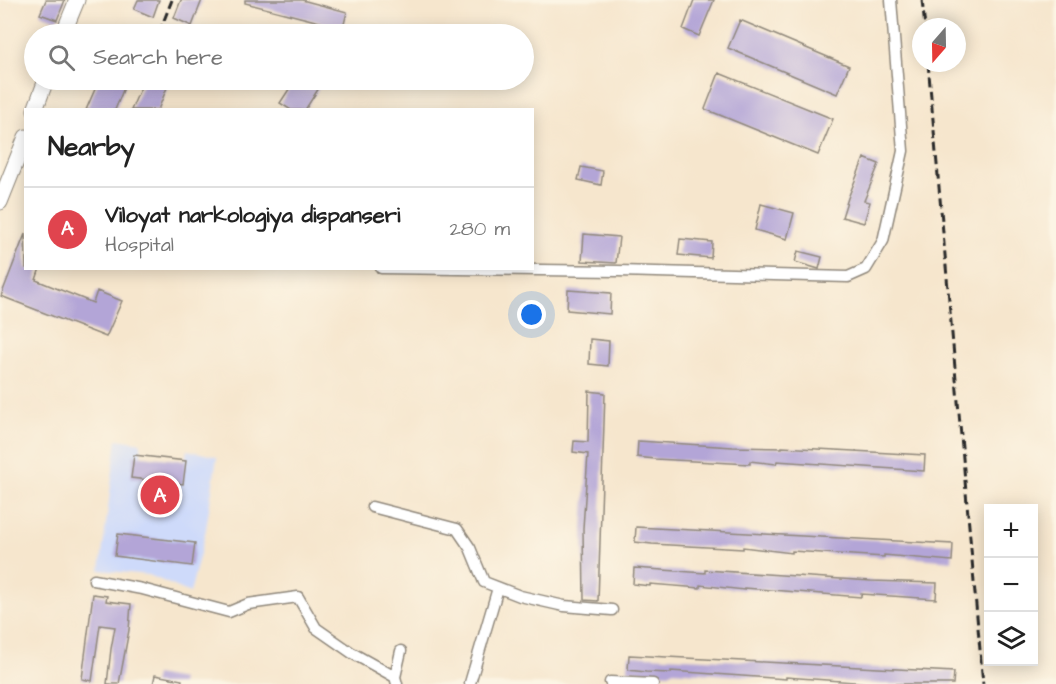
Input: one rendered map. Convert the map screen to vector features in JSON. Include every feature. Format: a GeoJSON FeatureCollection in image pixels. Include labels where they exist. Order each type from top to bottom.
{"type":"FeatureCollection","features":[{"type":"Feature","properties":{"kind":"main road"},"geometry":{"type":"LineString","coordinates":[[67,24],[77,0]]}},
{"type":"Feature","properties":{"kind":"main road"},"geometry":{"type":"LineString","coordinates":[[36,108],[42,90]]}},
{"type":"Feature","properties":{"kind":"main road"},"geometry":{"type":"LineString","coordinates":[[0,202],[22,161]]}},
{"type":"Feature","properties":{"kind":"street"},"geometry":{"type":"LineString","coordinates":[[534,270],[848,277],[866,269],[883,241],[903,151],[891,0]]}},
{"type":"Feature","properties":{"kind":"street"},"geometry":{"type":"LineString","coordinates":[[372,507],[457,529],[470,548],[484,582],[520,596],[564,606],[612,610]]}},
{"type":"Feature","properties":{"kind":"street"},"geometry":{"type":"LineString","coordinates":[[94,580],[142,589],[228,612],[248,604],[298,597],[316,628],[396,680],[401,651]]}},
{"type":"Feature","properties":{"kind":"street"},"geometry":{"type":"LineString","coordinates":[[470,683],[498,588]]}},
{"type":"Feature","properties":{"kind":"street"},"geometry":{"type":"LineString","coordinates":[[610,682],[653,684]]}},
{"type":"Feature","properties":{"kind":"shaded area"},"geometry":{"type":"Polygon","coordinates":[[[117,439],[141,443],[141,456],[185,461],[187,450],[217,457],[206,529],[190,593],[149,575],[100,570],[117,439]]]}},
{"type":"Feature","properties":{"kind":"building"},"geometry":{"type":"Polygon","coordinates":[[[46,0],[65,0],[57,20],[40,14],[46,0]]]}},
{"type":"Feature","properties":{"kind":"building"},"geometry":{"type":"Polygon","coordinates":[[[138,0],[159,0],[153,17],[134,9],[138,0]]]}},
{"type":"Feature","properties":{"kind":"building"},"geometry":{"type":"Polygon","coordinates":[[[181,0],[202,0],[193,24],[174,18],[181,0]]]}},
{"type":"Feature","properties":{"kind":"building"},"geometry":{"type":"Polygon","coordinates":[[[245,0],[302,0],[347,12],[344,24],[327,24],[245,3],[245,0]]]}},
{"type":"Feature","properties":{"kind":"building"},"geometry":{"type":"Polygon","coordinates":[[[694,0],[714,0],[699,36],[683,29],[694,0]]]}},
{"type":"Feature","properties":{"kind":"building"},"geometry":{"type":"Polygon","coordinates":[[[740,20],[849,66],[837,94],[728,48],[740,20]]]}},
{"type":"Feature","properties":{"kind":"building"},"geometry":{"type":"Polygon","coordinates":[[[719,73],[833,119],[818,155],[705,109],[719,73]]]}},
{"type":"Feature","properties":{"kind":"building"},"geometry":{"type":"Polygon","coordinates":[[[95,90],[123,90],[116,108],[87,108],[95,90]]]}},
{"type":"Feature","properties":{"kind":"building"},"geometry":{"type":"Polygon","coordinates":[[[140,90],[166,90],[159,108],[132,108],[140,90]]]}},
{"type":"Feature","properties":{"kind":"building"},"geometry":{"type":"Polygon","coordinates":[[[288,90],[318,90],[306,108],[288,108],[280,103],[288,90]]]}},
{"type":"Feature","properties":{"kind":"building"},"geometry":{"type":"Polygon","coordinates":[[[864,158],[879,164],[864,201],[870,202],[864,223],[842,217],[864,158]]]}},
{"type":"Feature","properties":{"kind":"building"},"geometry":{"type":"Polygon","coordinates":[[[581,167],[603,171],[601,185],[578,180],[581,167]]]}},
{"type":"Feature","properties":{"kind":"building"},"geometry":{"type":"Polygon","coordinates":[[[761,204],[794,213],[787,239],[755,230],[761,204]]]}},
{"type":"Feature","properties":{"kind":"building"},"geometry":{"type":"Polygon","coordinates":[[[584,234],[619,237],[616,263],[582,261],[584,234]]]}},
{"type":"Feature","properties":{"kind":"building"},"geometry":{"type":"Polygon","coordinates":[[[24,237],[24,270],[39,270],[36,280],[93,303],[97,291],[122,301],[106,337],[1,296],[24,237]]]}},
{"type":"Feature","properties":{"kind":"building"},"geometry":{"type":"Polygon","coordinates":[[[680,239],[712,242],[711,258],[678,255],[680,239]]]}},
{"type":"Feature","properties":{"kind":"building"},"geometry":{"type":"Polygon","coordinates":[[[798,251],[822,257],[819,269],[795,262],[798,251]]]}},
{"type":"Feature","properties":{"kind":"building"},"geometry":{"type":"Polygon","coordinates":[[[568,290],[611,293],[610,314],[567,310],[568,290]]]}},
{"type":"Feature","properties":{"kind":"building"},"geometry":{"type":"Polygon","coordinates":[[[590,339],[609,341],[608,366],[589,364],[590,339]]]}},
{"type":"Feature","properties":{"kind":"building"},"geometry":{"type":"Polygon","coordinates":[[[589,391],[605,393],[598,601],[584,600],[583,528],[588,454],[573,452],[574,441],[588,442],[589,391]]]}},
{"type":"Feature","properties":{"kind":"building"},"geometry":{"type":"Polygon","coordinates":[[[638,441],[925,455],[924,471],[777,461],[776,464],[750,461],[750,464],[655,459],[637,457],[638,441]]]}},
{"type":"Feature","properties":{"kind":"building"},"geometry":{"type":"Polygon","coordinates":[[[134,455],[186,461],[183,484],[131,478],[134,455]]]}},
{"type":"Feature","properties":{"kind":"building"},"geometry":{"type":"Polygon","coordinates":[[[636,527],[953,544],[952,561],[884,555],[884,557],[792,551],[792,553],[743,547],[743,549],[652,544],[635,542],[636,527]]]}},
{"type":"Feature","properties":{"kind":"building"},"geometry":{"type":"Polygon","coordinates":[[[118,534],[195,543],[192,566],[115,556],[118,534]]]}},
{"type":"Feature","properties":{"kind":"building"},"geometry":{"type":"Polygon","coordinates":[[[634,568],[937,583],[936,599],[861,594],[861,597],[700,585],[700,588],[650,584],[650,586],[633,584],[634,568]]]}},
{"type":"Feature","properties":{"kind":"building"},"geometry":{"type":"Polygon","coordinates":[[[93,594],[107,596],[106,601],[131,604],[129,630],[119,684],[107,684],[115,627],[100,625],[92,681],[82,679],[93,594]]]}},
{"type":"Feature","properties":{"kind":"building"},"geometry":{"type":"Polygon","coordinates":[[[629,655],[954,672],[953,684],[882,684],[671,671],[671,673],[646,672],[628,670],[629,655]]]}},
{"type":"Feature","properties":{"kind":"building"},"geometry":{"type":"Polygon","coordinates":[[[155,675],[182,680],[181,684],[153,684],[155,675]]]}},
{"type":"Feature","properties":{"kind":"railway"},"geometry":{"type":"LineString","coordinates":[[163,24],[172,0]]}},
{"type":"Feature","properties":{"kind":"railway"},"geometry":{"type":"LineString","coordinates":[[922,0],[924,18]]}},
{"type":"Feature","properties":{"kind":"railway"},"geometry":{"type":"LineString","coordinates":[[929,72],[983,684]]}},
{"type":"Feature","properties":{"kind":"place","name":"Viloyat narkologiya dispanseri"},"geometry":{"type":"Point","coordinates":[160,495]}}]}
